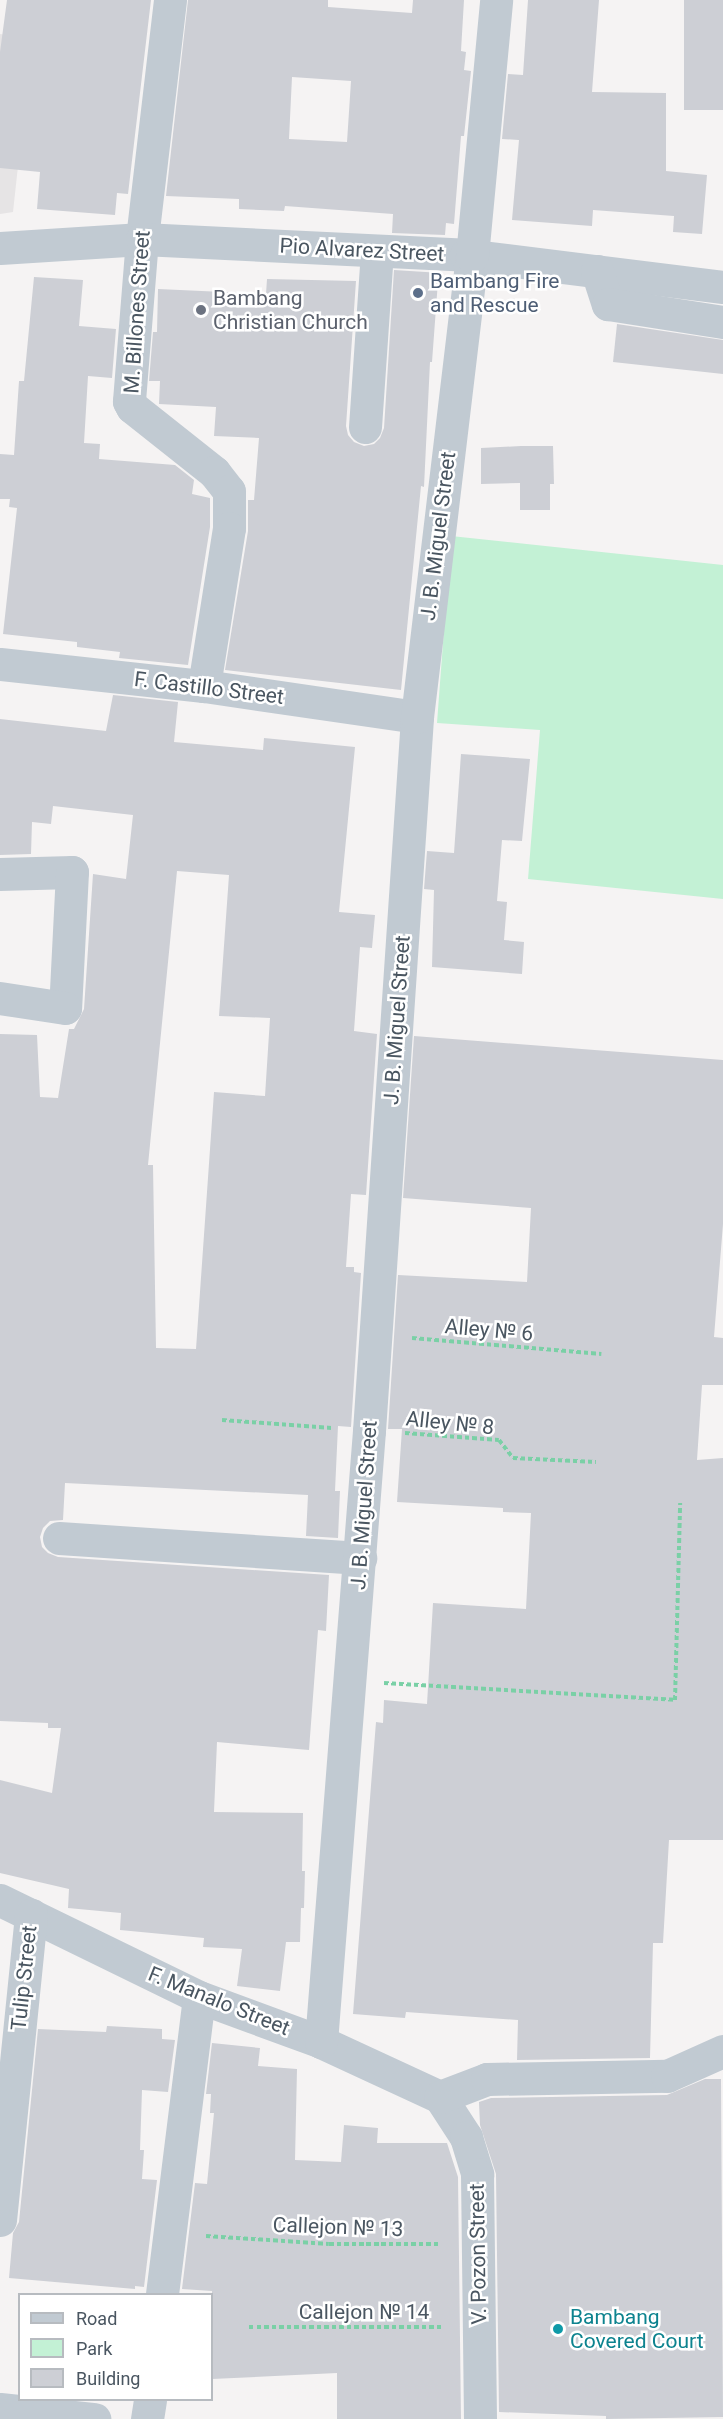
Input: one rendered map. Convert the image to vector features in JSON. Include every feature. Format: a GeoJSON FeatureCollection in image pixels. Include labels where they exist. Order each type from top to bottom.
{"type":"FeatureCollection","features":[{"type":"Feature","properties":{"kind":"street","name":"M. Billones Street"},"geometry":{"type":"LineString","coordinates":[[170,0],[142,239],[129,401],[132,407],[214,472],[230,491],[229,528],[204,686]]}},
{"type":"Feature","properties":{"kind":"street","name":"J. B. Miguel Street"},"geometry":{"type":"LineString","coordinates":[[321,2042],[360,1558],[417,717],[472,256],[495,0]]}},
{"type":"Feature","properties":{"kind":"street","name":"Pio Alvarez Street"},"geometry":{"type":"LineString","coordinates":[[0,248],[142,239],[472,256],[723,287]]}},
{"type":"Feature","properties":{"kind":"street"},"geometry":{"type":"LineString","coordinates":[[365,427],[377,251]]}},
{"type":"Feature","properties":{"kind":"street"},"geometry":{"type":"LineString","coordinates":[[597,271],[608,304],[723,321]]}},
{"type":"Feature","properties":{"kind":"street","name":"F. Castillo Street"},"geometry":{"type":"LineString","coordinates":[[0,664],[204,686],[417,717]]}},
{"type":"Feature","properties":{"kind":"street"},"geometry":{"type":"LineString","coordinates":[[0,874],[72,872],[65,1008],[0,998]]}},
{"type":"Feature","properties":{"kind":"street"},"geometry":{"type":"LineString","coordinates":[[59,1538],[360,1558]]}},
{"type":"Feature","properties":{"kind":"street","name":"F. Manalo Street"},"geometry":{"type":"LineString","coordinates":[[0,1900],[199,1997],[321,2042],[440,2097]]}},
{"type":"Feature","properties":{"kind":"street","name":"Tulip Street"},"geometry":{"type":"LineString","coordinates":[[0,2220],[31,1915]]}},
{"type":"Feature","properties":{"kind":"street"},"geometry":{"type":"LineString","coordinates":[[162,2293],[199,1997]]}},
{"type":"Feature","properties":{"kind":"street"},"geometry":{"type":"LineString","coordinates":[[440,2097],[487,2079],[667,2076],[723,2051]]}},
{"type":"Feature","properties":{"kind":"street","name":"V. Pozon Street"},"geometry":{"type":"LineString","coordinates":[[440,2097],[466,2137],[477,2174],[480,2419]]}},
{"type":"Feature","properties":{"kind":"street"},"geometry":{"type":"LineString","coordinates":[[147,2419],[150,2401]]}},
{"type":"Feature","properties":{"kind":"street"},"geometry":{"type":"LineString","coordinates":[[0,2409],[94,2419]]}},
{"type":"Feature","properties":{"kind":"path","name":"Alley № 6"},"geometry":{"type":"LineString","coordinates":[[375,1335],[601,1354]]}},
{"type":"Feature","properties":{"kind":"path","name":"Alley № 8"},"geometry":{"type":"LineString","coordinates":[[222,1420],[499,1440],[513,1458],[596,1462]]}},
{"type":"Feature","properties":{"kind":"path"},"geometry":{"type":"LineString","coordinates":[[351,1681],[675,1700],[680,1503]]}},
{"type":"Feature","properties":{"kind":"path","name":"Callejon № 13"},"geometry":{"type":"LineString","coordinates":[[198,2236],[329,2244],[478,2244]]}},
{"type":"Feature","properties":{"kind":"path","name":"Callejon № 14"},"geometry":{"type":"LineString","coordinates":[[249,2327],[479,2327]]}},
{"type":"Feature","properties":{"kind":"shaded area"},"geometry":{"type":"Polygon","coordinates":[[[0,34],[32,38],[13,212],[0,214],[0,34]]]}},
{"type":"Feature","properties":{"kind":"green space"},"geometry":{"type":"Polygon","coordinates":[[[451,536],[723,565],[723,899],[528,879],[540,730],[437,723],[451,536]]]}},
{"type":"Feature","properties":{"kind":"building"},"geometry":{"type":"Polygon","coordinates":[[[7,0],[151,0],[128,194],[117,193],[115,215],[37,209],[40,172],[0,168],[0,52],[7,0]]]}},
{"type":"Feature","properties":{"kind":"building"},"geometry":{"type":"Polygon","coordinates":[[[188,0],[328,0],[328,7],[412,13],[413,0],[464,0],[461,51],[466,52],[464,70],[471,71],[464,136],[461,136],[454,224],[446,223],[445,235],[392,233],[393,214],[285,206],[284,211],[239,209],[239,199],[166,196],[188,0]],[[292,77],[289,139],[347,142],[351,81],[292,77]]]}},
{"type":"Feature","properties":{"kind":"building"},"geometry":{"type":"Polygon","coordinates":[[[528,0],[599,0],[592,92],[666,93],[666,171],[707,175],[702,234],[673,232],[674,216],[593,210],[592,226],[512,220],[519,140],[502,139],[508,74],[523,75],[528,0]]]}},
{"type":"Feature","properties":{"kind":"building"},"geometry":{"type":"Polygon","coordinates":[[[684,0],[723,0],[723,110],[684,110],[684,0]]]}},
{"type":"Feature","properties":{"kind":"building"},"geometry":{"type":"Polygon","coordinates":[[[394,270],[441,273],[441,281],[438,281],[432,362],[430,362],[424,487],[421,486],[401,690],[225,670],[248,531],[248,500],[254,500],[259,438],[214,436],[216,407],[159,404],[160,381],[149,381],[153,332],[157,332],[158,289],[266,294],[267,279],[356,281],[346,426],[348,435],[354,442],[364,446],[374,444],[380,438],[384,428],[394,270]]]}},
{"type":"Feature","properties":{"kind":"building"},"geometry":{"type":"Polygon","coordinates":[[[34,277],[83,280],[79,326],[116,329],[112,378],[88,376],[84,443],[100,444],[99,459],[175,465],[194,480],[192,494],[210,498],[210,527],[188,665],[119,658],[120,652],[77,647],[77,642],[3,634],[17,508],[9,507],[10,499],[0,499],[0,454],[14,455],[19,381],[24,381],[34,277]]]}},
{"type":"Feature","properties":{"kind":"building"},"geometry":{"type":"Polygon","coordinates":[[[617,324],[723,340],[723,374],[613,362],[617,324]]]}},
{"type":"Feature","properties":{"kind":"building"},"geometry":{"type":"Polygon","coordinates":[[[553,446],[554,484],[550,484],[550,510],[520,510],[520,483],[481,484],[481,448],[553,446]]]}},
{"type":"Feature","properties":{"kind":"building"},"geometry":{"type":"Polygon","coordinates":[[[113,695],[178,702],[174,742],[263,750],[264,738],[355,747],[339,912],[375,915],[372,948],[360,947],[354,1031],[377,1034],[366,1195],[351,1194],[346,1267],[354,1267],[354,1272],[361,1273],[351,1427],[338,1426],[335,1491],[340,1491],[338,1538],[306,1536],[308,1495],[65,1483],[63,1520],[50,1521],[43,1528],[40,1537],[42,1547],[48,1553],[58,1557],[329,1575],[326,1631],[318,1630],[309,1750],[217,1742],[214,1812],[303,1813],[302,1871],[305,1871],[300,1942],[286,1942],[280,1991],[237,1986],[242,1949],[203,1947],[204,1938],[120,1930],[121,1913],[68,1908],[69,1889],[0,1873],[0,1780],[52,1793],[61,1728],[48,1728],[48,1723],[0,1721],[0,1034],[37,1035],[40,1097],[58,1098],[69,1029],[74,1029],[84,1009],[93,874],[126,879],[133,815],[53,806],[51,824],[32,822],[31,854],[0,855],[0,719],[106,731],[113,695]],[[177,871],[148,1165],[153,1165],[156,1348],[196,1349],[214,1092],[265,1096],[270,1018],[219,1016],[229,875],[177,871]]]}},
{"type":"Feature","properties":{"kind":"building"},"geometry":{"type":"Polygon","coordinates":[[[461,754],[530,759],[522,841],[502,840],[497,901],[507,902],[504,940],[524,942],[522,974],[432,967],[434,890],[424,889],[427,851],[454,853],[461,754]]]}},
{"type":"Feature","properties":{"kind":"building"},"geometry":{"type":"Polygon","coordinates":[[[414,1036],[723,1060],[723,1224],[714,1337],[723,1338],[723,1385],[702,1385],[697,1460],[723,1458],[723,1840],[669,1840],[663,1943],[653,1943],[650,2058],[517,2060],[518,2020],[406,2012],[405,2018],[353,2014],[376,1722],[383,1723],[384,1700],[427,1704],[433,1603],[526,1609],[531,1513],[503,1512],[503,1508],[397,1502],[402,1429],[388,1429],[398,1275],[527,1282],[531,1208],[403,1198],[414,1036]]]}},
{"type":"Feature","properties":{"kind":"building"},"geometry":{"type":"Polygon","coordinates":[[[107,2026],[162,2029],[162,2039],[175,2040],[168,2092],[142,2090],[140,2150],[144,2150],[142,2179],[157,2180],[144,2287],[135,2286],[135,2289],[9,2278],[13,2233],[19,2222],[38,2029],[106,2032],[107,2026]]]}},
{"type":"Feature","properties":{"kind":"building"},"geometry":{"type":"Polygon","coordinates":[[[212,2043],[260,2048],[258,2066],[297,2069],[295,2160],[341,2162],[344,2125],[378,2128],[377,2143],[447,2143],[458,2177],[461,2419],[337,2419],[337,2373],[213,2379],[213,2293],[212,2291],[182,2289],[195,2183],[207,2184],[214,2113],[210,2113],[211,2094],[206,2094],[212,2043]]]}},
{"type":"Feature","properties":{"kind":"building"},"geometry":{"type":"Polygon","coordinates":[[[705,2079],[721,2079],[723,2417],[606,2419],[606,2416],[499,2412],[496,2174],[480,2125],[479,2102],[491,2098],[667,2095],[705,2079]]]}},
{"type":"Feature","properties":{"kind":"place","name":"Bambang Fire and Rescue"},"geometry":{"type":"Point","coordinates":[418,293]}},
{"type":"Feature","properties":{"kind":"place","name":"Bambang Christian Church"},"geometry":{"type":"Point","coordinates":[201,310]}},
{"type":"Feature","properties":{"kind":"place","name":"Bambang Covered Court"},"geometry":{"type":"Point","coordinates":[558,2329]}}]}
